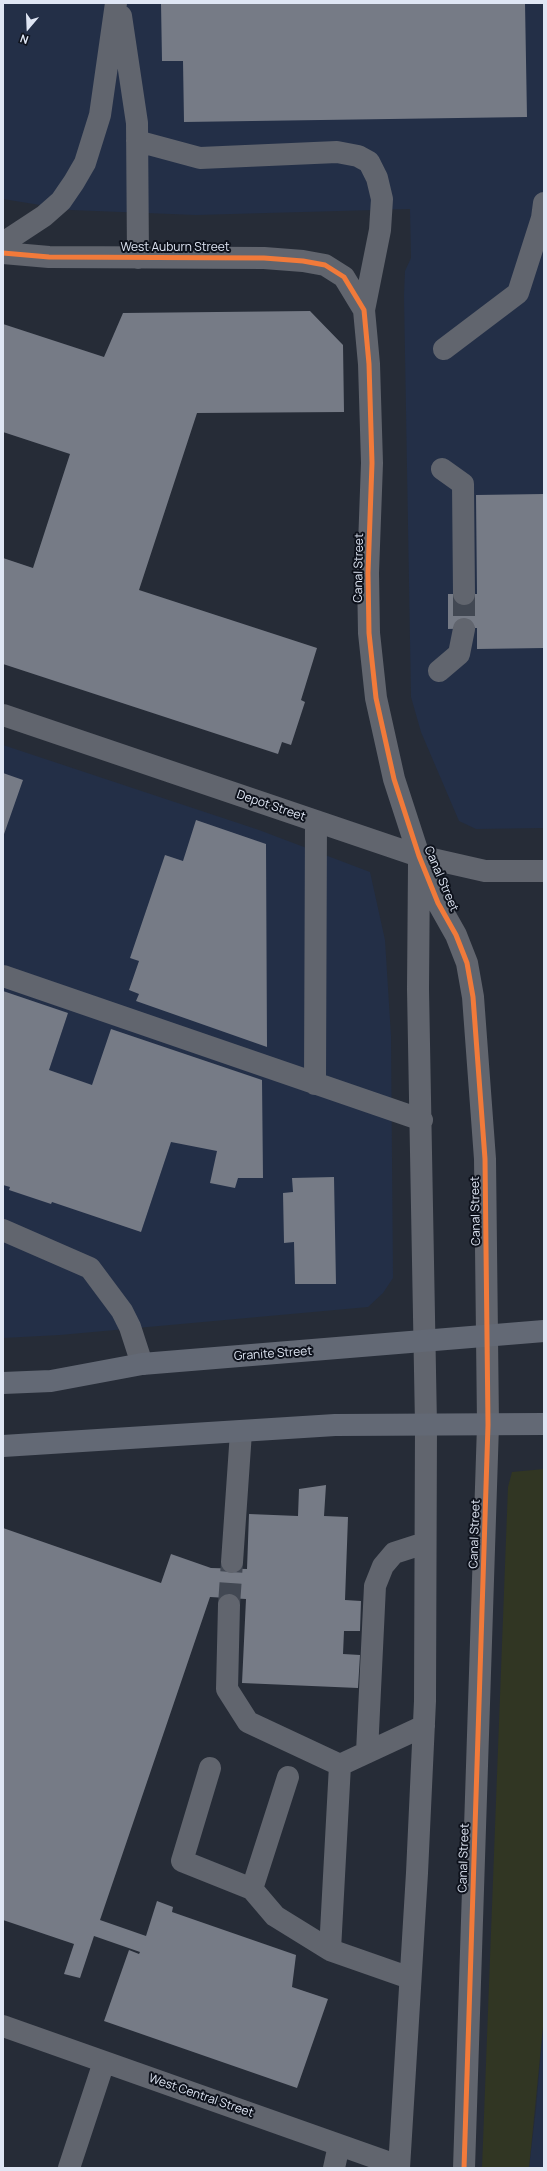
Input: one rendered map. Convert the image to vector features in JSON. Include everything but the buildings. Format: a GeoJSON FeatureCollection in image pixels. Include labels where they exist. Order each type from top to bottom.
{"type":"FeatureCollection","features":[{"type":"Feature","properties":{"kind":"main road","name":"Granite Street"},"geometry":{"type":"LineString","coordinates":[[3,1383],[51,1381],[142,1364],[544,1331]]}},
{"type":"Feature","properties":{"kind":"main road"},"geometry":{"type":"LineString","coordinates":[[3,1446],[335,1425],[544,1424]]}},
{"type":"Feature","properties":{"kind":"street"},"geometry":{"type":"LineString","coordinates":[[117,3],[137,123],[138,258]]}},
{"type":"Feature","properties":{"kind":"street"},"geometry":{"type":"LineString","coordinates":[[3,243],[44,216],[61,201],[85,163],[100,115],[117,3]]}},
{"type":"Feature","properties":{"kind":"street"},"geometry":{"type":"LineString","coordinates":[[137,141],[200,158],[337,152],[358,156],[369,162],[377,178],[382,199],[380,230],[364,310]]}},
{"type":"Feature","properties":{"kind":"street"},"geometry":{"type":"LineString","coordinates":[[444,349],[518,293],[542,218],[544,203]]}},
{"type":"Feature","properties":{"kind":"street","name":"West Auburn Street"},"geometry":{"type":"LineString","coordinates":[[3,254],[49,257],[264,258],[325,265],[344,277]]}},
{"type":"Feature","properties":{"kind":"street","name":"Canal Street"},"geometry":{"type":"LineString","coordinates":[[344,277],[364,310],[369,364],[372,463],[368,572],[369,633],[379,713],[394,779],[419,856],[438,903],[467,963],[473,997],[485,1159],[488,1425],[464,2168]]}},
{"type":"Feature","properties":{"kind":"street"},"geometry":{"type":"LineString","coordinates":[[442,469],[463,484],[464,594]]}},
{"type":"Feature","properties":{"kind":"street"},"geometry":{"type":"LineString","coordinates":[[439,671],[459,654],[464,629]]}},
{"type":"Feature","properties":{"kind":"street","name":"Depot Street"},"geometry":{"type":"LineString","coordinates":[[3,715],[419,856],[485,871],[544,871]]}},
{"type":"Feature","properties":{"kind":"street"},"geometry":{"type":"LineString","coordinates":[[315,1084],[316,821]]}},
{"type":"Feature","properties":{"kind":"street","name":"Canal Street"},"geometry":{"type":"LineString","coordinates":[[399,2167],[424,1726],[426,1425],[422,1120],[418,989],[419,856]]}},
{"type":"Feature","properties":{"kind":"street"},"geometry":{"type":"LineString","coordinates":[[3,976],[422,1120]]}},
{"type":"Feature","properties":{"kind":"street"},"geometry":{"type":"LineString","coordinates":[[3,1230],[90,1268],[122,1311],[130,1327],[142,1364]]}},
{"type":"Feature","properties":{"kind":"street"},"geometry":{"type":"LineString","coordinates":[[232,1562],[241,1432]]}},
{"type":"Feature","properties":{"kind":"street"},"geometry":{"type":"LineString","coordinates":[[367,1752],[375,1586],[383,1566],[394,1553],[426,1543]]}},
{"type":"Feature","properties":{"kind":"street"},"geometry":{"type":"LineString","coordinates":[[229,1605],[227,1689],[248,1722],[340,1765]]}},
{"type":"Feature","properties":{"kind":"street"},"geometry":{"type":"LineString","coordinates":[[340,1765],[424,1726]]}},
{"type":"Feature","properties":{"kind":"street"},"geometry":{"type":"LineString","coordinates":[[330,1950],[340,1765]]}},
{"type":"Feature","properties":{"kind":"street"},"geometry":{"type":"LineString","coordinates":[[210,1768],[182,1861],[252,1889],[274,1916],[330,1950],[410,1978]]}},
{"type":"Feature","properties":{"kind":"street"},"geometry":{"type":"LineString","coordinates":[[252,1889],[288,1777]]}},
{"type":"Feature","properties":{"kind":"street","name":"West Central Street"},"geometry":{"type":"LineString","coordinates":[[3,2026],[399,2167]]}},
{"type":"Feature","properties":{"kind":"street"},"geometry":{"type":"LineString","coordinates":[[69,2168],[104,2062]]}},
{"type":"Feature","properties":{"kind":"street"},"geometry":{"type":"LineString","coordinates":[[334,2168],[339,2145]]}},
{"type":"Feature","properties":{"kind":"shaded area"},"geometry":{"type":"Polygon","coordinates":[[[3,3],[544,3],[544,828],[476,829],[459,821],[421,732],[411,697],[404,296],[405,271],[411,258],[410,209],[196,215],[71,210],[3,199],[3,3]]]}},
{"type":"Feature","properties":{"kind":"shaded area"},"geometry":{"type":"Polygon","coordinates":[[[3,745],[259,830],[370,872],[385,940],[391,1036],[393,1278],[383,1293],[368,1307],[60,1335],[3,1338],[3,745]]]}},
{"type":"Feature","properties":{"kind":"shaded area"},"geometry":{"type":"Polygon","coordinates":[[[544,2017],[544,2168],[529,2168],[536,2109],[544,2017]]]}},
{"type":"Feature","properties":{"kind":"green space"},"geometry":{"type":"Polygon","coordinates":[[[544,1469],[544,2017],[529,2168],[482,2168],[508,1487],[512,1472],[544,1469]]]}},
{"type":"Feature","properties":{"kind":"tunnel"},"geometry":{"type":"LineString","coordinates":[[464,594],[464,629]]}},
{"type":"Feature","properties":{"kind":"tunnel"},"geometry":{"type":"LineString","coordinates":[[229,1605],[232,1562]]}},
{"type":"Feature","properties":{"kind":"cycle path"},"geometry":{"type":"LineString","coordinates":[[3,253],[49,257],[264,258],[303,261],[325,265],[344,277],[364,310],[369,364],[372,463],[368,573],[369,633],[376,698],[394,779],[419,856],[438,903],[456,935],[467,963],[473,997],[485,1159],[488,1425],[464,2168]]}}]}
